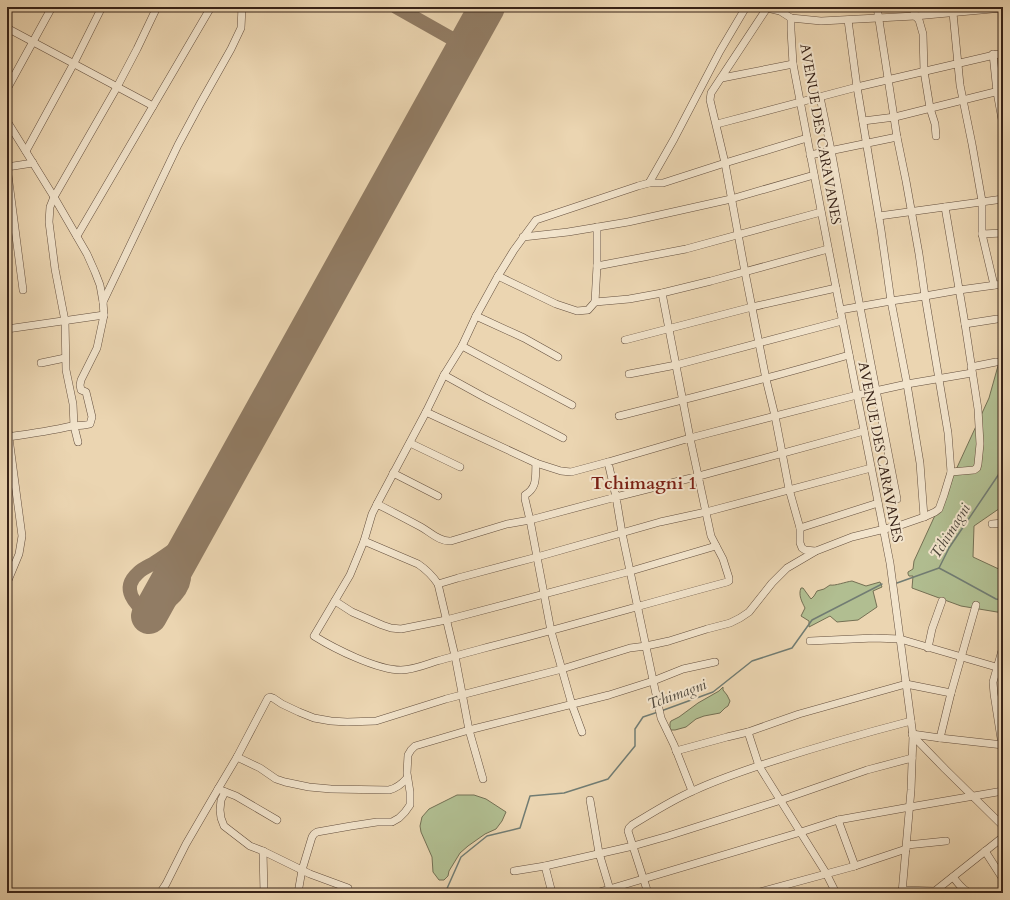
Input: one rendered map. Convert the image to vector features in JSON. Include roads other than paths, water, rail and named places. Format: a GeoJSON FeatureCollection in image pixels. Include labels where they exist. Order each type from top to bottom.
{"type":"FeatureCollection","features":[{"type":"Feature","properties":{"kind":"street"},"geometry":{"type":"LineString","coordinates":[[7,89],[52,7]]}},
{"type":"Feature","properties":{"kind":"street"},"geometry":{"type":"LineString","coordinates":[[26,151],[74,64],[102,7]]}},
{"type":"Feature","properties":{"kind":"street"},"geometry":{"type":"LineString","coordinates":[[78,442],[74,426],[73,404],[66,370],[65,321],[55,269],[49,222],[50,207],[54,197],[117,87],[157,7]]}},
{"type":"Feature","properties":{"kind":"street"},"geometry":{"type":"LineString","coordinates":[[76,236],[211,7]]}},
{"type":"Feature","properties":{"kind":"street"},"geometry":{"type":"LineString","coordinates":[[103,302],[178,145],[239,34],[241,28],[242,7]]}},
{"type":"Feature","properties":{"kind":"street"},"geometry":{"type":"LineString","coordinates":[[649,183],[720,51],[746,7]]}},
{"type":"Feature","properties":{"kind":"street"},"geometry":{"type":"LineString","coordinates":[[762,7],[780,11],[791,18],[821,21],[879,19],[1003,8]]}},
{"type":"Feature","properties":{"kind":"street"},"geometry":{"type":"LineString","coordinates":[[160,893],[186,844],[237,757],[268,698],[270,697],[314,718],[331,721],[376,721],[463,695],[562,669],[630,648],[669,641],[707,628],[730,623],[740,618],[749,612],[772,583],[787,568],[816,551],[852,537],[901,525],[924,517],[939,509],[951,472],[948,434],[912,211],[897,137],[889,79],[876,7]]}},
{"type":"Feature","properties":{"kind":"street"},"geometry":{"type":"LineString","coordinates":[[913,7],[915,16],[919,20],[922,34],[924,71],[936,136]]}},
{"type":"Feature","properties":{"kind":"street"},"geometry":{"type":"LineString","coordinates":[[767,8],[710,96],[710,100],[717,124],[725,163],[766,379],[775,416],[789,489],[800,528],[800,543],[802,548],[805,550],[816,551]]}},
{"type":"Feature","properties":{"kind":"street"},"geometry":{"type":"LineString","coordinates":[[953,12],[960,85],[982,202],[982,234],[994,285]]}},
{"type":"Feature","properties":{"kind":"street","name":"AVENUE DES CARAVANES"},"geometry":{"type":"LineString","coordinates":[[791,18],[793,64],[828,250],[890,562],[913,735],[910,807],[902,892]]}},
{"type":"Feature","properties":{"kind":"street"},"geometry":{"type":"LineString","coordinates":[[848,20],[857,87],[879,216],[891,301],[920,463],[924,517]]}},
{"type":"Feature","properties":{"kind":"street"},"geometry":{"type":"LineString","coordinates":[[7,28],[153,106]]}},
{"type":"Feature","properties":{"kind":"street"},"geometry":{"type":"LineString","coordinates":[[717,124],[889,79],[993,54],[1003,53]]}},
{"type":"Feature","properties":{"kind":"street"},"geometry":{"type":"LineString","coordinates":[[993,54],[1000,91],[1003,125]]}},
{"type":"Feature","properties":{"kind":"street"},"geometry":{"type":"LineString","coordinates":[[722,78],[793,64]]}},
{"type":"Feature","properties":{"kind":"street"},"geometry":{"type":"LineString","coordinates":[[863,121],[894,117],[1000,91]]}},
{"type":"Feature","properties":{"kind":"street"},"geometry":{"type":"LineString","coordinates":[[820,97],[832,150],[860,307],[898,499]]}},
{"type":"Feature","properties":{"kind":"street"},"geometry":{"type":"LineString","coordinates":[[7,121],[54,197],[95,272],[100,285],[104,315],[97,348],[80,385],[81,390],[86,392],[92,417],[90,424],[8,437]]}},
{"type":"Feature","properties":{"kind":"street"},"geometry":{"type":"LineString","coordinates":[[810,155],[897,137]]}},
{"type":"Feature","properties":{"kind":"street"},"geometry":{"type":"LineString","coordinates":[[662,293],[690,438],[711,536],[723,559],[729,578],[727,582],[455,656],[409,670],[380,666],[335,648],[314,636],[350,575],[364,541],[372,514],[444,375],[462,346],[476,316],[498,276],[523,237],[536,220],[649,183],[663,183],[807,138]]}},
{"type":"Feature","properties":{"kind":"street"},"geometry":{"type":"LineString","coordinates":[[23,290],[7,167],[33,162]]}},
{"type":"Feature","properties":{"kind":"street"},"geometry":{"type":"LineString","coordinates":[[523,237],[568,232],[628,222],[731,199],[814,175]]}},
{"type":"Feature","properties":{"kind":"street"},"geometry":{"type":"LineString","coordinates":[[879,216],[1003,199]]}},
{"type":"Feature","properties":{"kind":"street"},"geometry":{"type":"LineString","coordinates":[[945,206],[978,409],[980,444],[977,468],[974,470],[951,472]]}},
{"type":"Feature","properties":{"kind":"street"},"geometry":{"type":"LineString","coordinates":[[597,266],[686,249],[821,212]]}},
{"type":"Feature","properties":{"kind":"street"},"geometry":{"type":"LineString","coordinates":[[498,276],[556,304],[577,311],[588,310],[594,302],[597,266],[596,227]]}},
{"type":"Feature","properties":{"kind":"street"},"geometry":{"type":"LineString","coordinates":[[982,234],[1003,233]]}},
{"type":"Feature","properties":{"kind":"street"},"geometry":{"type":"LineString","coordinates":[[594,302],[629,299],[662,293],[828,250]]}},
{"type":"Feature","properties":{"kind":"street"},"geometry":{"type":"LineString","coordinates":[[840,310],[1003,284]]}},
{"type":"Feature","properties":{"kind":"street"},"geometry":{"type":"LineString","coordinates":[[625,340],[752,307],[836,288]]}},
{"type":"Feature","properties":{"kind":"street"},"geometry":{"type":"LineString","coordinates":[[7,329],[104,315]]}},
{"type":"Feature","properties":{"kind":"street"},"geometry":{"type":"LineString","coordinates":[[476,316],[524,338],[558,357]]}},
{"type":"Feature","properties":{"kind":"street"},"geometry":{"type":"LineString","coordinates":[[965,324],[997,319]]}},
{"type":"Feature","properties":{"kind":"street"},"geometry":{"type":"LineString","coordinates":[[629,374],[676,365],[842,321]]}},
{"type":"Feature","properties":{"kind":"street"},"geometry":{"type":"LineString","coordinates":[[462,346],[572,406]]}},
{"type":"Feature","properties":{"kind":"street"},"geometry":{"type":"LineString","coordinates":[[619,416],[766,379],[849,355]]}},
{"type":"Feature","properties":{"kind":"street"},"geometry":{"type":"LineString","coordinates":[[41,363],[65,358]]}},
{"type":"Feature","properties":{"kind":"street"},"geometry":{"type":"LineString","coordinates":[[426,412],[536,463],[561,471],[571,472],[690,438],[775,416],[857,395],[971,370],[996,362]]}},
{"type":"Feature","properties":{"kind":"street"},"geometry":{"type":"LineString","coordinates":[[444,375],[563,438]]}},
{"type":"Feature","properties":{"kind":"street"},"geometry":{"type":"LineString","coordinates":[[7,423],[22,536],[19,554],[7,583]]}},
{"type":"Feature","properties":{"kind":"street"},"geometry":{"type":"LineString","coordinates":[[377,504],[440,538],[451,541],[507,524],[530,520],[699,476],[864,431]]}},
{"type":"Feature","properties":{"kind":"street"},"geometry":{"type":"LineString","coordinates":[[410,442],[460,467]]}},
{"type":"Feature","properties":{"kind":"street"},"geometry":{"type":"LineString","coordinates":[[608,462],[661,718],[692,791]]}},
{"type":"Feature","properties":{"kind":"street"},"geometry":{"type":"LineString","coordinates":[[536,463],[534,487],[525,495],[525,499],[538,557],[551,631],[572,705],[582,732]]}},
{"type":"Feature","properties":{"kind":"street"},"geometry":{"type":"LineString","coordinates":[[438,584],[660,522],[706,512],[871,468]]}},
{"type":"Feature","properties":{"kind":"street"},"geometry":{"type":"LineString","coordinates":[[393,474],[438,496]]}},
{"type":"Feature","properties":{"kind":"street"},"geometry":{"type":"LineString","coordinates":[[800,528],[878,503]]}},
{"type":"Feature","properties":{"kind":"street"},"geometry":{"type":"LineString","coordinates":[[992,524],[1003,523]]}},
{"type":"Feature","properties":{"kind":"street"},"geometry":{"type":"LineString","coordinates":[[364,541],[418,564],[426,569],[438,584],[455,656],[469,730],[483,778]]}},
{"type":"Feature","properties":{"kind":"street"},"geometry":{"type":"LineString","coordinates":[[335,601],[352,612],[382,625],[401,629],[446,620],[630,571],[716,546]]}},
{"type":"Feature","properties":{"kind":"street"},"geometry":{"type":"LineString","coordinates":[[928,648],[932,629],[942,601]]}},
{"type":"Feature","properties":{"kind":"street"},"geometry":{"type":"LineString","coordinates":[[940,738],[976,605]]}},
{"type":"Feature","properties":{"kind":"street"},"geometry":{"type":"LineString","coordinates":[[810,641],[874,638],[900,640],[1000,668]]}},
{"type":"Feature","properties":{"kind":"street"},"geometry":{"type":"LineString","coordinates":[[913,735],[1002,745],[993,682],[1000,668],[1003,647]]}},
{"type":"Feature","properties":{"kind":"street"},"geometry":{"type":"LineString","coordinates":[[298,893],[302,870],[314,834],[317,832],[370,823],[392,822],[405,812],[410,805],[410,792],[407,778],[408,755],[415,746],[469,730],[572,705],[654,681],[683,669],[716,662]]}},
{"type":"Feature","properties":{"kind":"street"},"geometry":{"type":"LineString","coordinates":[[676,751],[748,732],[799,714],[906,684],[951,693]]}},
{"type":"Feature","properties":{"kind":"street"},"geometry":{"type":"LineString","coordinates":[[648,893],[628,831],[632,825],[692,791],[725,777],[819,746],[911,722]]}},
{"type":"Feature","properties":{"kind":"street"},"geometry":{"type":"LineString","coordinates":[[748,732],[759,766],[826,873],[836,893]]}},
{"type":"Feature","properties":{"kind":"street"},"geometry":{"type":"LineString","coordinates":[[913,735],[1003,826]]}},
{"type":"Feature","properties":{"kind":"street"},"geometry":{"type":"LineString","coordinates":[[237,757],[285,782],[309,787],[389,790],[396,788],[407,778]]}},
{"type":"Feature","properties":{"kind":"street"},"geometry":{"type":"LineString","coordinates":[[514,871],[545,866],[633,846],[781,800],[867,770],[912,758]]}},
{"type":"Feature","properties":{"kind":"street"},"geometry":{"type":"LineString","coordinates":[[218,789],[236,796],[277,820]]}},
{"type":"Feature","properties":{"kind":"street"},"geometry":{"type":"LineString","coordinates":[[596,893],[611,891],[644,879],[838,820],[1003,791]]}},
{"type":"Feature","properties":{"kind":"street"},"geometry":{"type":"LineString","coordinates":[[225,792],[221,800],[220,810],[224,826],[250,846],[310,874],[348,888]]}},
{"type":"Feature","properties":{"kind":"street"},"geometry":{"type":"LineString","coordinates":[[590,800],[599,853],[611,891]]}},
{"type":"Feature","properties":{"kind":"street"},"geometry":{"type":"LineString","coordinates":[[838,820],[855,866]]}},
{"type":"Feature","properties":{"kind":"street"},"geometry":{"type":"LineString","coordinates":[[902,892],[935,891],[1003,837]]}},
{"type":"Feature","properties":{"kind":"street"},"geometry":{"type":"LineString","coordinates":[[756,893],[855,866],[906,847],[946,841]]}},
{"type":"Feature","properties":{"kind":"street"},"geometry":{"type":"LineString","coordinates":[[263,851],[264,893]]}},
{"type":"Feature","properties":{"kind":"street"},"geometry":{"type":"LineString","coordinates":[[985,851],[1003,880]]}},
{"type":"Feature","properties":{"kind":"street"},"geometry":{"type":"LineString","coordinates":[[543,893],[552,892],[545,866]]}},
{"type":"Feature","properties":{"kind":"street"},"geometry":{"type":"LineString","coordinates":[[953,877],[964,890],[971,893]]}},
{"type":"Feature","properties":{"kind":"waterway","name":"Tchimagni"},"geometry":{"type":"LineString","coordinates":[[897,583],[939,568],[949,548],[1003,468]]}},
{"type":"Feature","properties":{"kind":"waterway"},"geometry":{"type":"LineString","coordinates":[[939,568],[996,599],[1003,600]]}},
{"type":"Feature","properties":{"kind":"waterway","name":"Tchimagni"},"geometry":{"type":"LineString","coordinates":[[661,711],[713,692],[752,661],[792,648],[812,620],[882,584]]}},
{"type":"Feature","properties":{"kind":"waterway","name":"Tchimagni"},"geometry":{"type":"LineString","coordinates":[[445,893],[461,857],[487,836],[520,828],[530,796],[564,793],[608,779],[635,746],[635,729],[643,717],[658,712]]}},
{"type":"Feature","properties":{"kind":"district","name":"Tchimagni 1"},"geometry":{"type":"Point","coordinates":[644,483]}}]}
